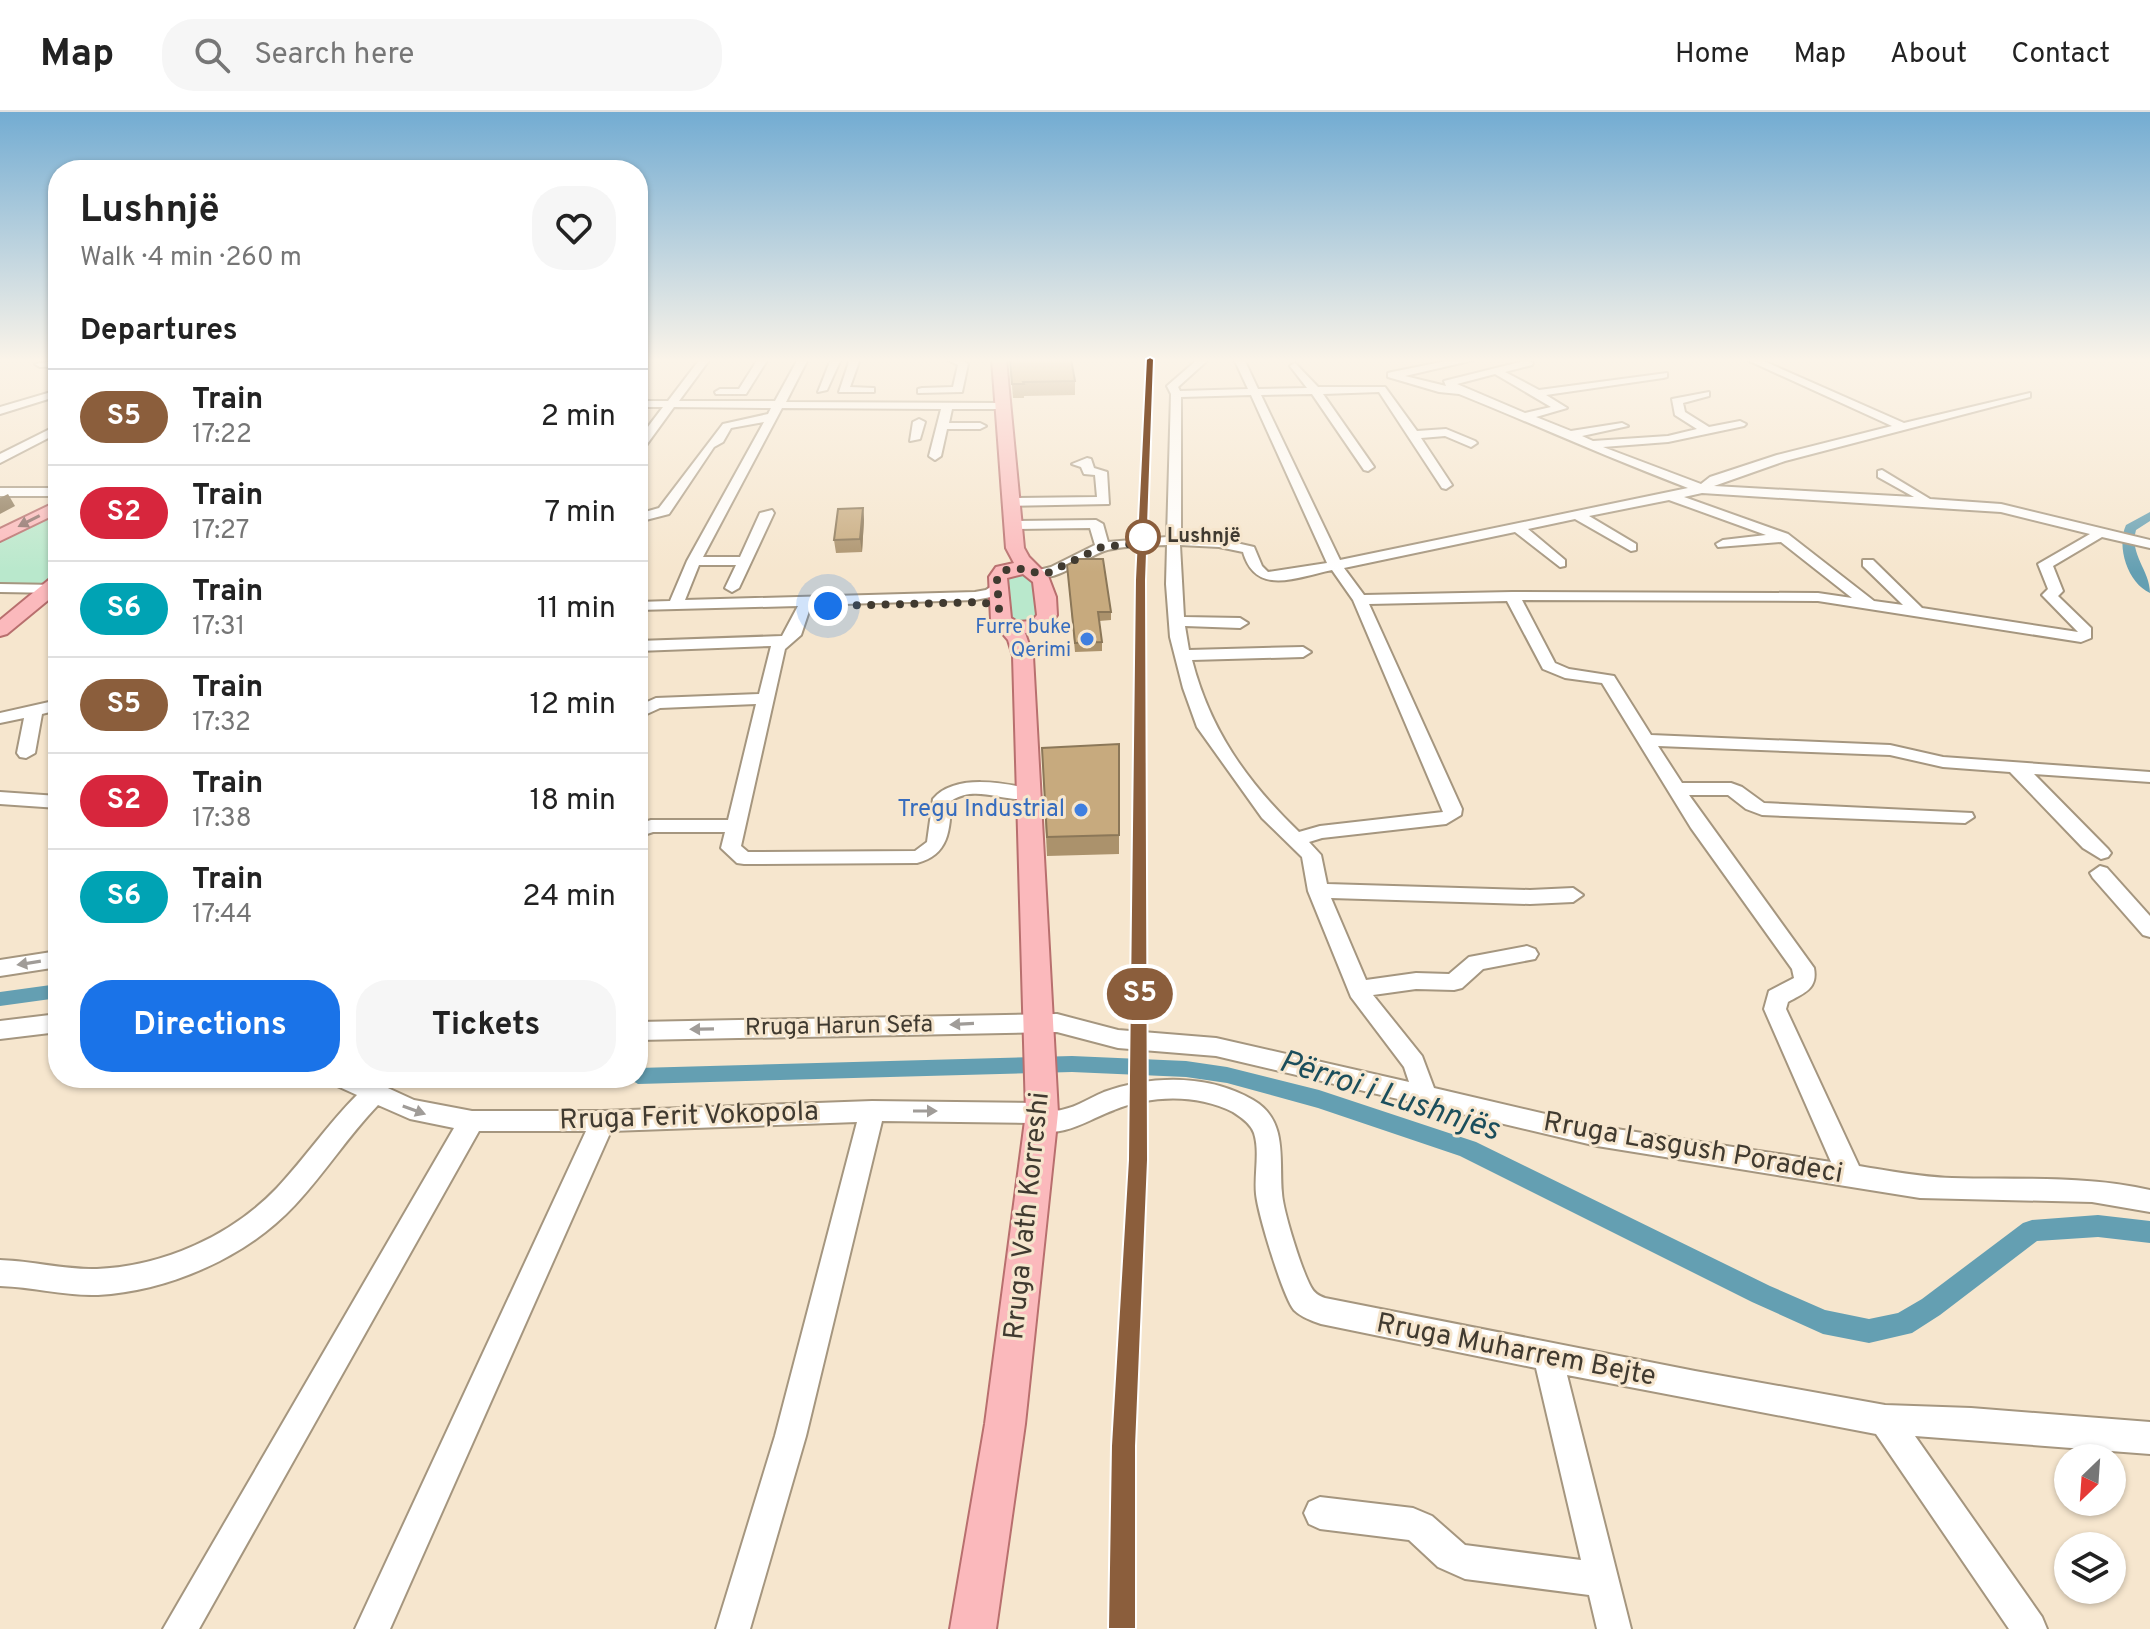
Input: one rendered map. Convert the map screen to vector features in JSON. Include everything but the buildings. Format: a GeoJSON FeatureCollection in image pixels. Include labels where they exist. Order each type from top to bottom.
{"type":"FeatureCollection","features":[{"type":"Feature","properties":{"kind":"main road"},"geometry":{"type":"LineString","coordinates":[[1004,430],[1015,548],[1021,560],[1037,572],[1046,591],[1047,615],[1028,641],[1023,656]]}},
{"type":"Feature","properties":{"kind":"main road"},"geometry":{"type":"LineString","coordinates":[[0,536],[48,511]]}},
{"type":"Feature","properties":{"kind":"main road"},"geometry":{"type":"LineString","coordinates":[[1015,548],[1011,562],[1000,579],[1002,617],[1024,629],[1040,626]]}},
{"type":"Feature","properties":{"kind":"main road"},"geometry":{"type":"LineString","coordinates":[[1000,579],[1019,568],[1037,572]]}},
{"type":"Feature","properties":{"kind":"main road"},"geometry":{"type":"LineString","coordinates":[[0,630],[48,592]]}},
{"type":"Feature","properties":{"kind":"main road","name":"Rruga Vath Korreshi"},"geometry":{"type":"LineString","coordinates":[[973,1629],[1005,1424],[1042,1112],[1023,656],[1018,638],[1002,617]]}},
{"type":"Feature","properties":{"kind":"street"},"geometry":{"type":"LineString","coordinates":[[648,515],[664,511],[710,445],[719,440],[725,430]]}},
{"type":"Feature","properties":{"kind":"street"},"geometry":{"type":"LineString","coordinates":[[676,605],[694,561],[767,430]]}},
{"type":"Feature","properties":{"kind":"street"},"geometry":{"type":"LineString","coordinates":[[914,439],[917,430]]}},
{"type":"Feature","properties":{"kind":"street"},"geometry":{"type":"LineString","coordinates":[[935,456],[941,430]]}},
{"type":"Feature","properties":{"kind":"street"},"geometry":{"type":"LineString","coordinates":[[1176,430],[1173,584],[1183,655],[1206,727],[1269,814],[1299,839],[1311,855],[1318,891],[1360,989],[1383,1026],[1414,1063],[1422,1084],[1421,1094]]}},
{"type":"Feature","properties":{"kind":"street"},"geometry":{"type":"LineString","coordinates":[[1273,430],[1335,565],[1360,600],[1453,809],[1452,815],[1320,832],[1299,839]]}},
{"type":"Feature","properties":{"kind":"street"},"geometry":{"type":"LineString","coordinates":[[1343,430],[1368,467]]}},
{"type":"Feature","properties":{"kind":"street"},"geometry":{"type":"LineString","coordinates":[[1411,430],[1446,485]]}},
{"type":"Feature","properties":{"kind":"street"},"geometry":{"type":"LineString","coordinates":[[1558,430],[1783,537],[1869,604]]}},
{"type":"Feature","properties":{"kind":"street"},"geometry":{"type":"LineString","coordinates":[[1568,434],[1596,430]]}},
{"type":"Feature","properties":{"kind":"street"},"geometry":{"type":"LineString","coordinates":[[1589,444],[1643,442],[1714,430]]}},
{"type":"Feature","properties":{"kind":"street"},"geometry":{"type":"LineString","coordinates":[[1037,572],[1054,571],[1102,547],[1124,543],[1208,541],[1238,544],[1249,550],[1255,571],[1271,577],[1690,492],[1714,480],[1781,458],[1893,430]]}},
{"type":"Feature","properties":{"kind":"street"},"geometry":{"type":"LineString","coordinates":[[1414,435],[1446,432],[1471,443]]}},
{"type":"Feature","properties":{"kind":"street"},"geometry":{"type":"LineString","coordinates":[[0,459],[48,433]]}},
{"type":"Feature","properties":{"kind":"street"},"geometry":{"type":"LineString","coordinates":[[1009,502],[1104,501],[1101,472],[1088,471],[1087,462],[1078,464]]}},
{"type":"Feature","properties":{"kind":"street"},"geometry":{"type":"LineString","coordinates":[[1882,474],[1929,502]]}},
{"type":"Feature","properties":{"kind":"street"},"geometry":{"type":"LineString","coordinates":[[0,492],[48,492]]}},
{"type":"Feature","properties":{"kind":"street"},"geometry":{"type":"LineString","coordinates":[[1690,492],[2001,508],[2150,544]]}},
{"type":"Feature","properties":{"kind":"street"},"geometry":{"type":"LineString","coordinates":[[732,588],[767,513]]}},
{"type":"Feature","properties":{"kind":"street"},"geometry":{"type":"LineString","coordinates":[[1579,516],[1631,547]]}},
{"type":"Feature","properties":{"kind":"street"},"geometry":{"type":"LineString","coordinates":[[1012,525],[1096,524],[1102,547]]}},
{"type":"Feature","properties":{"kind":"street"},"geometry":{"type":"LineString","coordinates":[[1518,527],[1560,563]]}},
{"type":"Feature","properties":{"kind":"street"},"geometry":{"type":"LineString","coordinates":[[1360,600],[1512,596],[1804,596],[1916,610],[2070,637],[2086,635],[2049,595],[2056,591],[2045,564],[2103,533]]}},
{"type":"Feature","properties":{"kind":"street"},"geometry":{"type":"LineString","coordinates":[[1723,544],[1783,537]]}},
{"type":"Feature","properties":{"kind":"street"},"geometry":{"type":"LineString","coordinates":[[694,561],[744,561]]}},
{"type":"Feature","properties":{"kind":"street"},"geometry":{"type":"LineString","coordinates":[[1868,563],[1916,610]]}},
{"type":"Feature","properties":{"kind":"street"},"geometry":{"type":"LineString","coordinates":[[648,608],[975,596],[991,593],[1000,579]]}},
{"type":"Feature","properties":{"kind":"street"},"geometry":{"type":"LineString","coordinates":[[0,588],[48,587]]}},
{"type":"Feature","properties":{"kind":"street"},"geometry":{"type":"LineString","coordinates":[[1512,596],[1549,666],[1565,673],[1608,679],[1676,789],[1750,898],[1803,968],[1805,980],[1800,986],[1777,997],[1775,1009],[1850,1175]]}},
{"type":"Feature","properties":{"kind":"street"},"geometry":{"type":"LineString","coordinates":[[648,609],[983,602],[1002,617]]}},
{"type":"Feature","properties":{"kind":"street"},"geometry":{"type":"LineString","coordinates":[[805,607],[793,635],[778,647],[731,848],[744,858],[917,857],[930,854],[938,846],[942,799],[950,793],[974,785],[1009,794],[1028,794]]}},
{"type":"Feature","properties":{"kind":"street"},"geometry":{"type":"LineString","coordinates":[[1177,621],[1240,623]]}},
{"type":"Feature","properties":{"kind":"street"},"geometry":{"type":"LineString","coordinates":[[648,646],[785,641]]}},
{"type":"Feature","properties":{"kind":"street"},"geometry":{"type":"LineString","coordinates":[[1183,655],[1303,652]]}},
{"type":"Feature","properties":{"kind":"street"},"geometry":{"type":"LineString","coordinates":[[648,707],[656,703],[765,699]]}},
{"type":"Feature","properties":{"kind":"street"},"geometry":{"type":"LineString","coordinates":[[0,718],[48,707]]}},
{"type":"Feature","properties":{"kind":"street"},"geometry":{"type":"LineString","coordinates":[[26,753],[34,710]]}},
{"type":"Feature","properties":{"kind":"street"},"geometry":{"type":"LineString","coordinates":[[1647,740],[1890,750],[1943,762],[2150,777]]}},
{"type":"Feature","properties":{"kind":"street"},"geometry":{"type":"LineString","coordinates":[[2017,769],[2041,790],[2150,930]]}},
{"type":"Feature","properties":{"kind":"street"},"geometry":{"type":"LineString","coordinates":[[1676,789],[1731,789],[1738,792],[1749,806],[1762,809],[1965,817]]}},
{"type":"Feature","properties":{"kind":"street"},"geometry":{"type":"LineString","coordinates":[[0,798],[48,801]]}},
{"type":"Feature","properties":{"kind":"street"},"geometry":{"type":"LineString","coordinates":[[648,827],[736,826]]}},
{"type":"Feature","properties":{"kind":"street"},"geometry":{"type":"LineString","coordinates":[[1318,891],[1573,895]]}},
{"type":"Feature","properties":{"kind":"street"},"geometry":{"type":"LineString","coordinates":[[1360,989],[1416,981],[1454,982],[1477,962],[1527,954]]}},
{"type":"Feature","properties":{"kind":"street"},"geometry":{"type":"LineString","coordinates":[[0,968],[48,961]]}},
{"type":"Feature","properties":{"kind":"street"},"geometry":{"type":"LineString","coordinates":[[0,1030],[48,1024]]}},
{"type":"Feature","properties":{"kind":"street","name":"Rruga Harun Sefa"},"geometry":{"type":"LineString","coordinates":[[648,1031],[1040,1028],[1066,1024],[1108,1038],[1147,1042]]}},
{"type":"Feature","properties":{"kind":"street","name":"Rruga Lasgush Poradeci"},"geometry":{"type":"LineString","coordinates":[[1147,1042],[1216,1047],[1597,1136],[1948,1190],[2075,1187],[2150,1201]]}},
{"type":"Feature","properties":{"kind":"street","name":"Rruga Ferit Vokopola"},"geometry":{"type":"LineString","coordinates":[[364,1088],[428,1115],[472,1121],[603,1121],[872,1111],[1042,1112]]}},
{"type":"Feature","properties":{"kind":"street","name":"Rruga Muharrem Bejte"},"geometry":{"type":"LineString","coordinates":[[1042,1112],[1070,1120],[1111,1100],[1168,1088],[1206,1092],[1237,1103],[1259,1118],[1267,1130],[1271,1145],[1269,1197],[1299,1294],[1307,1304],[1321,1311],[1885,1420],[1971,1423],[2150,1438]]}},
{"type":"Feature","properties":{"kind":"street"},"geometry":{"type":"LineString","coordinates":[[0,1273],[99,1283],[142,1276],[182,1263],[229,1242],[274,1209],[358,1108],[375,1093]]}},
{"type":"Feature","properties":{"kind":"street"},"geometry":{"type":"LineString","coordinates":[[733,1629],[769,1516],[824,1311],[872,1111]]}},
{"type":"Feature","properties":{"kind":"street"},"geometry":{"type":"LineString","coordinates":[[180,1629],[430,1189],[472,1121]]}},
{"type":"Feature","properties":{"kind":"street"},"geometry":{"type":"LineString","coordinates":[[372,1629],[603,1121]]}},
{"type":"Feature","properties":{"kind":"street"},"geometry":{"type":"LineString","coordinates":[[1548,1357],[1614,1629]]}},
{"type":"Feature","properties":{"kind":"street"},"geometry":{"type":"LineString","coordinates":[[1885,1420],[2030,1629]]}},
{"type":"Feature","properties":{"kind":"street"},"geometry":{"type":"LineString","coordinates":[[1320,1513],[1413,1524],[1426,1531],[1454,1559],[1602,1580]]}},
{"type":"Feature","properties":{"kind":"green space"},"geometry":{"type":"Polygon","coordinates":[[[48,516],[48,585],[0,587],[0,540],[48,516]]]}},
{"type":"Feature","properties":{"kind":"green space"},"geometry":{"type":"Polygon","coordinates":[[[1021,573],[1034,579],[1037,618],[1030,622],[1011,620],[1007,578],[1021,573]]]}},
{"type":"Feature","properties":{"kind":"waterway"},"geometry":{"type":"LineString","coordinates":[[2150,516],[2130,528],[2128,536],[2129,553],[2135,569],[2150,589]]}},
{"type":"Feature","properties":{"kind":"waterway","name":"Përroi i Lushnjës"},"geometry":{"type":"LineString","coordinates":[[0,999],[48,992]]}},
{"type":"Feature","properties":{"kind":"waterway","name":"Përroi i Lushnjës"},"geometry":{"type":"LineString","coordinates":[[648,1076],[1072,1064],[1186,1069],[1227,1075],[1319,1099],[1468,1149],[1761,1294],[1823,1322],[1869,1331],[1903,1324],[1931,1307],[2032,1231],[2098,1226],[2150,1232]]}},
{"type":"Feature","properties":{"kind":"railway"},"geometry":{"type":"LineString","coordinates":[[1144,506],[1147,430]]}},
{"type":"Feature","properties":{"kind":"railway"},"geometry":{"type":"LineString","coordinates":[[1140,693],[1144,504]]}},
{"type":"Feature","properties":{"kind":"railway"},"geometry":{"type":"LineString","coordinates":[[1139,932],[1140,691]]}},
{"type":"Feature","properties":{"kind":"railway"},"geometry":{"type":"LineString","coordinates":[[1134,1238],[1138,1160],[1139,930]]}},
{"type":"Feature","properties":{"kind":"railway"},"geometry":{"type":"LineString","coordinates":[[1122,1629],[1123,1446],[1134,1236]]}},
{"type":"Feature","properties":{"kind":"train","name":"S5"},"geometry":{"type":"LineString","coordinates":[[1122,1629],[1123,1446],[1138,1160],[1141,580],[1147,430]]}},
{"type":"Feature","properties":{"kind":"place","name":"Lushnjë"},"geometry":{"type":"Point","coordinates":[1143,537]}},
{"type":"Feature","properties":{"kind":"place","name":"Furre buke Qerimi"},"geometry":{"type":"Point","coordinates":[1087,639]}},
{"type":"Feature","properties":{"kind":"place","name":"Tregu Industrial"},"geometry":{"type":"Point","coordinates":[1081,810]}},
{"type":"Feature","properties":{"kind":"route"},"geometry":{"type":"LineString","coordinates":[[828,606],[983,602],[999,609],[997,579],[1003,571],[1025,568],[1040,574],[1048,573],[1102,547],[1143,543],[1143,537]]}}]}
